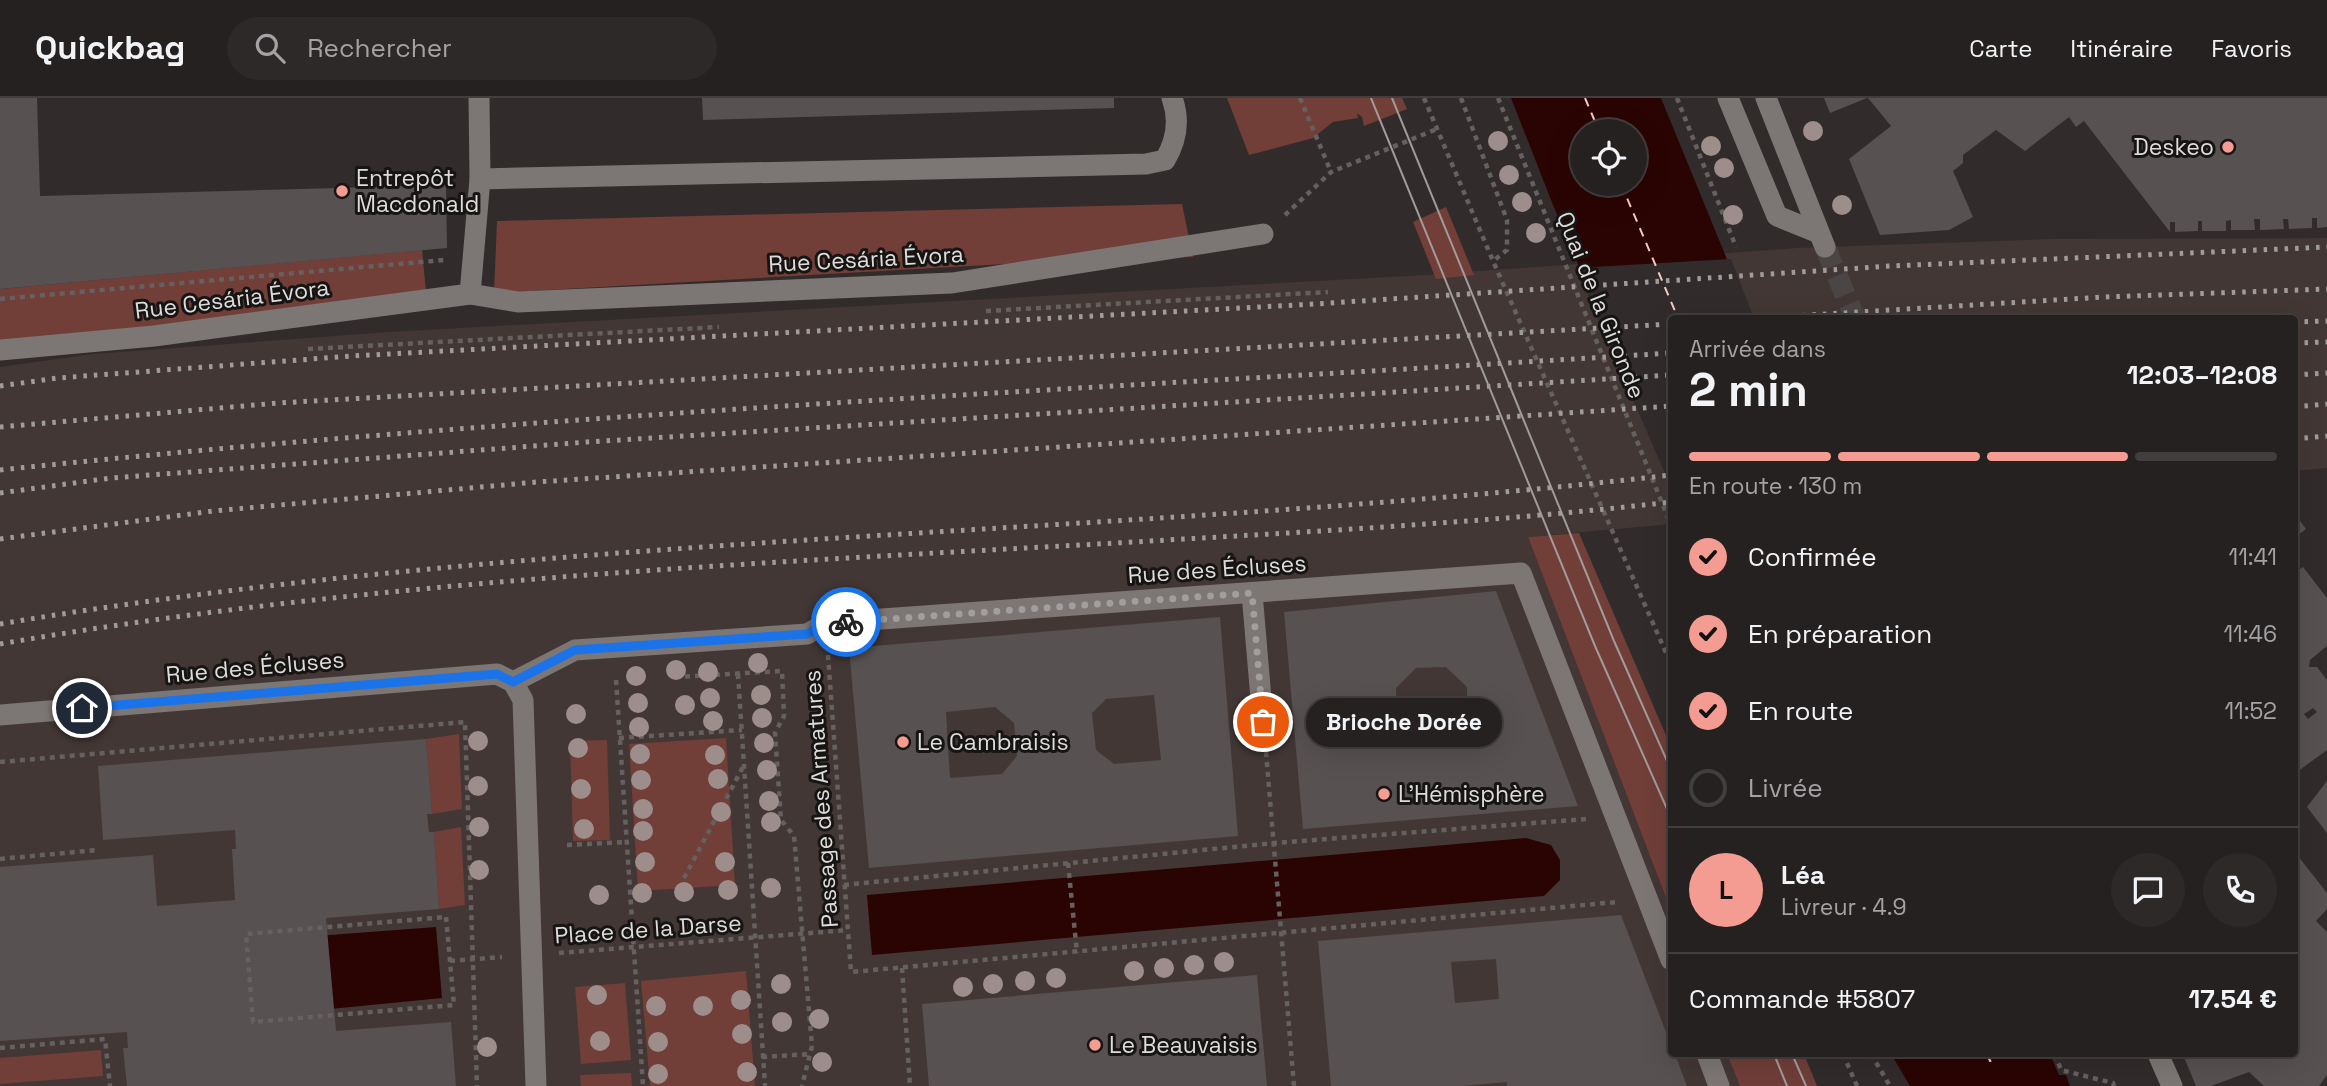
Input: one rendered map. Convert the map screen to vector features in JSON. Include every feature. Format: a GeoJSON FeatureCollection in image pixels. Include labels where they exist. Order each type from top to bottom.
{"type":"FeatureCollection","features":[{"type":"Feature","properties":{"kind":"street"},"geometry":{"type":"LineString","coordinates":[[470,294],[480,178],[479,98]]}},
{"type":"Feature","properties":{"kind":"street"},"geometry":{"type":"LineString","coordinates":[[480,178],[1146,164],[1165,160],[1175,143],[1177,112],[1172,98]]}},
{"type":"Feature","properties":{"kind":"street"},"geometry":{"type":"LineString","coordinates":[[1728,98],[1777,216],[1822,240],[1766,98]]}},
{"type":"Feature","properties":{"kind":"street","name":"Rue Cesária Évora"},"geometry":{"type":"LineString","coordinates":[[0,350],[168,334],[470,294],[518,302],[952,283],[1264,234]]}},
{"type":"Feature","properties":{"kind":"street","name":"Rue des Écluses"},"geometry":{"type":"LineString","coordinates":[[0,715],[497,674],[513,682],[575,650],[807,634],[826,623],[1521,573],[1618,816],[1668,952]]}},
{"type":"Feature","properties":{"kind":"street"},"geometry":{"type":"LineString","coordinates":[[1252,593],[1263,722]]}},
{"type":"Feature","properties":{"kind":"street"},"geometry":{"type":"LineString","coordinates":[[513,682],[523,700],[536,1086]]}},
{"type":"Feature","properties":{"kind":"street"},"geometry":{"type":"LineString","coordinates":[[1708,1057],[1719,1086]]}},
{"type":"Feature","properties":{"kind":"street"},"geometry":{"type":"LineString","coordinates":[[2159,1057],[2172,1086]]}},
{"type":"Feature","properties":{"kind":"path"},"geometry":{"type":"LineString","coordinates":[[1300,98],[1331,172]]}},
{"type":"Feature","properties":{"kind":"path"},"geometry":{"type":"LineString","coordinates":[[1424,98],[1668,657]]}},
{"type":"Feature","properties":{"kind":"path"},"geometry":{"type":"LineString","coordinates":[[1461,98],[1507,220],[1507,250],[1493,261]]}},
{"type":"Feature","properties":{"kind":"path","name":"Quai de la Gironde"},"geometry":{"type":"LineString","coordinates":[[1498,98],[1668,518]]}},
{"type":"Feature","properties":{"kind":"path"},"geometry":{"type":"LineString","coordinates":[[1677,98],[1735,247]]}},
{"type":"Feature","properties":{"kind":"path"},"geometry":{"type":"LineString","coordinates":[[1264,234],[1331,172],[1437,129]]}},
{"type":"Feature","properties":{"kind":"path"},"geometry":{"type":"LineString","coordinates":[[0,299],[473,258]]}},
{"type":"Feature","properties":{"kind":"path"},"geometry":{"type":"LineString","coordinates":[[978,312],[1328,292]]}},
{"type":"Feature","properties":{"kind":"path"},"geometry":{"type":"LineString","coordinates":[[302,350],[730,326]]}},
{"type":"Feature","properties":{"kind":"path","name":"Passage des Armatures"},"geometry":{"type":"LineString","coordinates":[[826,623],[851,972],[902,968]]}},
{"type":"Feature","properties":{"kind":"path"},"geometry":{"type":"LineString","coordinates":[[782,671],[784,716],[775,733],[781,820],[794,836],[804,933],[810,1054],[803,1086]]}},
{"type":"Feature","properties":{"kind":"path"},"geometry":{"type":"LineString","coordinates":[[738,674],[753,938],[765,1086]]}},
{"type":"Feature","properties":{"kind":"path"},"geometry":{"type":"LineString","coordinates":[[616,680],[643,1086]]}},
{"type":"Feature","properties":{"kind":"path"},"geometry":{"type":"LineString","coordinates":[[0,762],[465,722],[477,1086]]}},
{"type":"Feature","properties":{"kind":"path"},"geometry":{"type":"LineString","coordinates":[[1263,722],[1294,1086]]}},
{"type":"Feature","properties":{"kind":"path"},"geometry":{"type":"LineString","coordinates":[[619,738],[742,730]]}},
{"type":"Feature","properties":{"kind":"path"},"geometry":{"type":"LineString","coordinates":[[684,878],[744,764]]}},
{"type":"Feature","properties":{"kind":"path"},"geometry":{"type":"LineString","coordinates":[[844,885],[1275,844],[1618,816]]}},
{"type":"Feature","properties":{"kind":"path"},"geometry":{"type":"LineString","coordinates":[[567,845],[626,842]]}},
{"type":"Feature","properties":{"kind":"path"},"geometry":{"type":"LineString","coordinates":[[0,859],[97,850]]}},
{"type":"Feature","properties":{"kind":"path"},"geometry":{"type":"LineString","coordinates":[[1068,863],[1077,953]]}},
{"type":"Feature","properties":{"kind":"path"},"geometry":{"type":"LineString","coordinates":[[910,1086],[902,968],[1649,900]]}},
{"type":"Feature","properties":{"kind":"path"},"geometry":{"type":"LineString","coordinates":[[446,916],[450,961],[454,1005],[253,1022],[246,934],[446,916]]}},
{"type":"Feature","properties":{"kind":"path","name":"Place de la Darse"},"geometry":{"type":"LineString","coordinates":[[450,961],[848,930]]}},
{"type":"Feature","properties":{"kind":"path"},"geometry":{"type":"LineString","coordinates":[[0,1048],[105,1039],[110,1086]]}},
{"type":"Feature","properties":{"kind":"path"},"geometry":{"type":"LineString","coordinates":[[762,1057],[810,1054]]}},
{"type":"Feature","properties":{"kind":"path"},"geometry":{"type":"LineString","coordinates":[[1844,1057],[1857,1086]]}},
{"type":"Feature","properties":{"kind":"path"},"geometry":{"type":"LineString","coordinates":[[1873,1057],[1890,1086]]}},
{"type":"Feature","properties":{"kind":"path"},"geometry":{"type":"LineString","coordinates":[[2055,1057],[2061,1070],[2113,1083],[2114,1086]]}},
{"type":"Feature","properties":{"kind":"shaded area"},"geometry":{"type":"Polygon","coordinates":[[[1227,98],[1402,98],[1407,109],[1364,126],[1362,117],[1357,113],[1358,118],[1333,122],[1313,138],[1249,155],[1227,98]]]}},
{"type":"Feature","properties":{"kind":"shaded area"},"geometry":{"type":"Polygon","coordinates":[[[1511,98],[1661,98],[1750,315],[1668,315],[1668,475],[1553,205],[1511,98]]]}},
{"type":"Feature","properties":{"kind":"shaded area"},"geometry":{"type":"Polygon","coordinates":[[[1182,204],[1193,257],[1005,264],[494,293],[497,221],[1182,204]]]}},
{"type":"Feature","properties":{"kind":"shaded area"},"geometry":{"type":"Polygon","coordinates":[[[1446,207],[1474,275],[1436,279],[1413,222],[1446,207]]]}},
{"type":"Feature","properties":{"kind":"shaded area"},"geometry":{"type":"Polygon","coordinates":[[[2327,238],[2327,468],[2298,471],[2298,315],[1668,315],[1668,524],[1528,537],[1668,903],[1668,1057],[1728,1057],[1740,1086],[0,1086],[0,367],[93,354],[389,332],[1427,275],[1797,248],[2052,239],[2327,238]]]}},
{"type":"Feature","properties":{"kind":"shaded area"},"geometry":{"type":"Polygon","coordinates":[[[422,250],[427,302],[0,349],[0,289],[422,250]]]}},
{"type":"Feature","properties":{"kind":"shaded area"},"geometry":{"type":"Polygon","coordinates":[[[1579,533],[1668,740],[1668,903],[1528,537],[1579,533]]]}},
{"type":"Feature","properties":{"kind":"shaded area"},"geometry":{"type":"Polygon","coordinates":[[[459,734],[462,809],[432,814],[426,739],[459,734]]]}},
{"type":"Feature","properties":{"kind":"shaded area"},"geometry":{"type":"Polygon","coordinates":[[[726,738],[735,885],[638,891],[629,744],[726,738]]]}},
{"type":"Feature","properties":{"kind":"shaded area"},"geometry":{"type":"Polygon","coordinates":[[[607,740],[610,840],[573,841],[570,741],[607,740]]]}},
{"type":"Feature","properties":{"kind":"shaded area"},"geometry":{"type":"Polygon","coordinates":[[[461,827],[465,905],[439,909],[434,832],[461,827]]]}},
{"type":"Feature","properties":{"kind":"shaded area"},"geometry":{"type":"Polygon","coordinates":[[[1526,838],[1551,845],[1560,860],[1560,880],[1544,896],[872,955],[867,895],[1526,838]]]}},
{"type":"Feature","properties":{"kind":"shaded area"},"geometry":{"type":"Polygon","coordinates":[[[436,927],[442,998],[270,1015],[263,940],[436,927]]]}},
{"type":"Feature","properties":{"kind":"shaded area"},"geometry":{"type":"Polygon","coordinates":[[[746,971],[755,1086],[650,1086],[641,981],[746,971]]]}},
{"type":"Feature","properties":{"kind":"shaded area"},"geometry":{"type":"Polygon","coordinates":[[[625,983],[631,1060],[581,1064],[575,987],[625,983]]]}},
{"type":"Feature","properties":{"kind":"shaded area"},"geometry":{"type":"Polygon","coordinates":[[[101,1050],[103,1076],[0,1084],[0,1058],[101,1050]]]}},
{"type":"Feature","properties":{"kind":"shaded area"},"geometry":{"type":"Polygon","coordinates":[[[1728,1057],[1805,1057],[1817,1086],[1740,1086],[1728,1057]]]}},
{"type":"Feature","properties":{"kind":"shaded area"},"geometry":{"type":"Polygon","coordinates":[[[1893,1057],[2051,1057],[2059,1075],[2066,1075],[2070,1086],[1910,1086],[1893,1057]]]}},
{"type":"Feature","properties":{"kind":"shaded area"},"geometry":{"type":"Polygon","coordinates":[[[631,1073],[632,1086],[581,1086],[580,1075],[631,1073]]]}},
{"type":"Feature","properties":{"kind":"pier"},"geometry":{"type":"Polygon","coordinates":[[[1731,259],[1753,315],[1668,315],[1668,480],[1576,268],[1731,259]]]}},
{"type":"Feature","properties":{"kind":"building","name":"Entrepôt Macdonald"},"geometry":{"type":"Polygon","coordinates":[[[0,98],[37,98],[40,196],[446,185],[447,248],[0,289],[0,98]]]}},
{"type":"Feature","properties":{"kind":"building"},"geometry":{"type":"Polygon","coordinates":[[[702,98],[1114,98],[1114,108],[703,120],[702,98]]]}},
{"type":"Feature","properties":{"kind":"building"},"geometry":{"type":"Polygon","coordinates":[[[1824,98],[1867,98],[1830,113],[1824,98]]]}},
{"type":"Feature","properties":{"kind":"building"},"geometry":{"type":"Polygon","coordinates":[[[1868,98],[2327,98],[2327,227],[2317,228],[2317,218],[2312,218],[2312,228],[2289,229],[2288,219],[2283,219],[2284,229],[2260,230],[2260,219],[2254,219],[2255,230],[2231,230],[2231,220],[2226,221],[2226,231],[2202,231],[2202,221],[2198,221],[2198,231],[2175,232],[2175,222],[2170,222],[2170,232],[2084,121],[2076,127],[2069,117],[2025,151],[1996,130],[1963,155],[1963,163],[1953,171],[1973,217],[1949,230],[1880,235],[1849,159],[1891,126],[1868,98]]]}},
{"type":"Feature","properties":{"kind":"building"},"geometry":{"type":"Polygon","coordinates":[[[2298,518],[2306,529],[2298,535],[2298,518]]]}},
{"type":"Feature","properties":{"kind":"building"},"geometry":{"type":"Polygon","coordinates":[[[2303,567],[2327,598],[2327,646],[2310,660],[2309,667],[2317,667],[2327,680],[2327,750],[2298,771],[2298,570],[2303,567]],[[2313,708],[2304,714],[2308,719],[2317,712],[2313,708]]]}},
{"type":"Feature","properties":{"kind":"building"},"geometry":{"type":"Polygon","coordinates":[[[1496,591],[1578,806],[1303,829],[1284,612],[1496,591]],[[1446,667],[1416,668],[1396,688],[1397,717],[1418,738],[1447,738],[1467,716],[1467,687],[1446,667]]]}},
{"type":"Feature","properties":{"kind":"building","name":"Le Cambraisis"},"geometry":{"type":"Polygon","coordinates":[[[1220,617],[1238,836],[869,868],[849,648],[1220,617]],[[1154,695],[1106,699],[1092,713],[1096,750],[1114,764],[1161,760],[1154,695]],[[995,707],[946,712],[950,778],[1002,774],[1017,756],[1014,723],[995,707]]]}},
{"type":"Feature","properties":{"kind":"building"},"geometry":{"type":"Polygon","coordinates":[[[426,739],[432,814],[427,814],[429,832],[434,832],[439,909],[326,918],[336,1031],[451,1022],[456,1086],[127,1086],[123,1048],[128,1048],[127,1032],[0,1041],[0,867],[153,855],[157,906],[235,900],[232,849],[236,849],[235,830],[103,840],[98,766],[426,739]]]}},
{"type":"Feature","properties":{"kind":"building"},"geometry":{"type":"Polygon","coordinates":[[[2327,781],[2327,833],[2307,807],[2327,781]]]}},
{"type":"Feature","properties":{"kind":"building"},"geometry":{"type":"Polygon","coordinates":[[[2298,856],[2327,893],[2327,909],[2316,921],[2327,932],[2327,1075],[2319,1086],[2264,1086],[2249,1072],[2211,1086],[2196,1086],[2184,1057],[2298,1057],[2298,856]]]}},
{"type":"Feature","properties":{"kind":"building"},"geometry":{"type":"Polygon","coordinates":[[[1621,915],[1668,1037],[1668,1057],[1676,1057],[1687,1086],[1507,1086],[1507,1082],[1463,1086],[1331,1086],[1318,941],[1621,915]],[[1496,959],[1451,962],[1455,1003],[1499,999],[1496,959]]]}},
{"type":"Feature","properties":{"kind":"building","name":"Le Beauvaisis"},"geometry":{"type":"Polygon","coordinates":[[[1257,975],[1267,1086],[929,1086],[922,1004],[1257,975]]]}},
{"type":"Feature","properties":{"kind":"ferry route"},"geometry":{"type":"LineString","coordinates":[[1585,98],[1594,119]]}},
{"type":"Feature","properties":{"kind":"ferry route"},"geometry":{"type":"LineString","coordinates":[[1626,196],[1677,315]]}},
{"type":"Feature","properties":{"kind":"ferry route"},"geometry":{"type":"LineString","coordinates":[[1988,1057],[1990,1061],[2000,1057]]}},
{"type":"Feature","properties":{"kind":"tunnel"},"geometry":{"type":"LineString","coordinates":[[1825,247],[1854,315]]}},
{"type":"Feature","properties":{"kind":"tram line"},"geometry":{"type":"LineString","coordinates":[[1371,98],[1595,646],[1668,811]]}},
{"type":"Feature","properties":{"kind":"tram line"},"geometry":{"type":"LineString","coordinates":[[1392,98],[1614,641],[1668,763]]}},
{"type":"Feature","properties":{"kind":"tram line"},"geometry":{"type":"LineString","coordinates":[[1775,1057],[1787,1086]]}},
{"type":"Feature","properties":{"kind":"tram line"},"geometry":{"type":"LineString","coordinates":[[1793,1057],[1806,1086]]}},
{"type":"Feature","properties":{"kind":"railway"},"geometry":{"type":"LineString","coordinates":[[0,386],[58,378],[352,356],[1315,304],[1891,266],[2327,247]]}},
{"type":"Feature","properties":{"kind":"railway"},"geometry":{"type":"LineString","coordinates":[[1809,315],[2104,297],[2327,289]]}},
{"type":"Feature","properties":{"kind":"railway"},"geometry":{"type":"LineString","coordinates":[[2298,322],[2327,321]]}},
{"type":"Feature","properties":{"kind":"railway"},"geometry":{"type":"LineString","coordinates":[[0,427],[278,403],[1668,324]]}},
{"type":"Feature","properties":{"kind":"railway"},"geometry":{"type":"LineString","coordinates":[[2298,343],[2327,342]]}},
{"type":"Feature","properties":{"kind":"railway"},"geometry":{"type":"LineString","coordinates":[[0,470],[417,432],[626,417],[1668,353]]}},
{"type":"Feature","properties":{"kind":"railway"},"geometry":{"type":"LineString","coordinates":[[2298,375],[2327,373]]}},
{"type":"Feature","properties":{"kind":"railway"},"geometry":{"type":"LineString","coordinates":[[0,493],[111,478],[587,442],[1668,375]]}},
{"type":"Feature","properties":{"kind":"railway"},"geometry":{"type":"LineString","coordinates":[[2298,407],[2327,404]]}},
{"type":"Feature","properties":{"kind":"railway"},"geometry":{"type":"LineString","coordinates":[[0,539],[213,511],[537,482],[1668,406]]}},
{"type":"Feature","properties":{"kind":"railway"},"geometry":{"type":"LineString","coordinates":[[2298,439],[2327,436]]}},
{"type":"Feature","properties":{"kind":"railway"},"geometry":{"type":"LineString","coordinates":[[0,624],[208,593],[416,570],[834,538],[1253,512],[1462,496],[1668,475]]}},
{"type":"Feature","properties":{"kind":"railway"},"geometry":{"type":"LineString","coordinates":[[0,644],[278,604],[556,577],[1394,526],[1668,502]]}},
{"type":"Feature","properties":{"kind":"way so far"},"geometry":{"type":"LineString","coordinates":[[846,622],[1252,593],[1263,722]]}},
{"type":"Feature","properties":{"kind":"place","name":"Deskeo"},"geometry":{"type":"Point","coordinates":[2228,147]}},
{"type":"Feature","properties":{"kind":"place","name":"Entrepôt Macdonald"},"geometry":{"type":"Point","coordinates":[342,191]}},
{"type":"Feature","properties":{"kind":"place","name":"Brioche Dorée"},"geometry":{"type":"Point","coordinates":[1263,722]}},
{"type":"Feature","properties":{"kind":"place","name":"Le Cambraisis"},"geometry":{"type":"Point","coordinates":[903,742]}},
{"type":"Feature","properties":{"kind":"place","name":"L'Hémisphère"},"geometry":{"type":"Point","coordinates":[1384,794]}},
{"type":"Feature","properties":{"kind":"place","name":"Le Beauvaisis"},"geometry":{"type":"Point","coordinates":[1095,1045]}},
{"type":"Feature","properties":{"kind":"route"},"geometry":{"type":"LineString","coordinates":[[82,708],[497,674],[513,682],[575,650],[807,634],[826,623],[846,622]]}}]}
